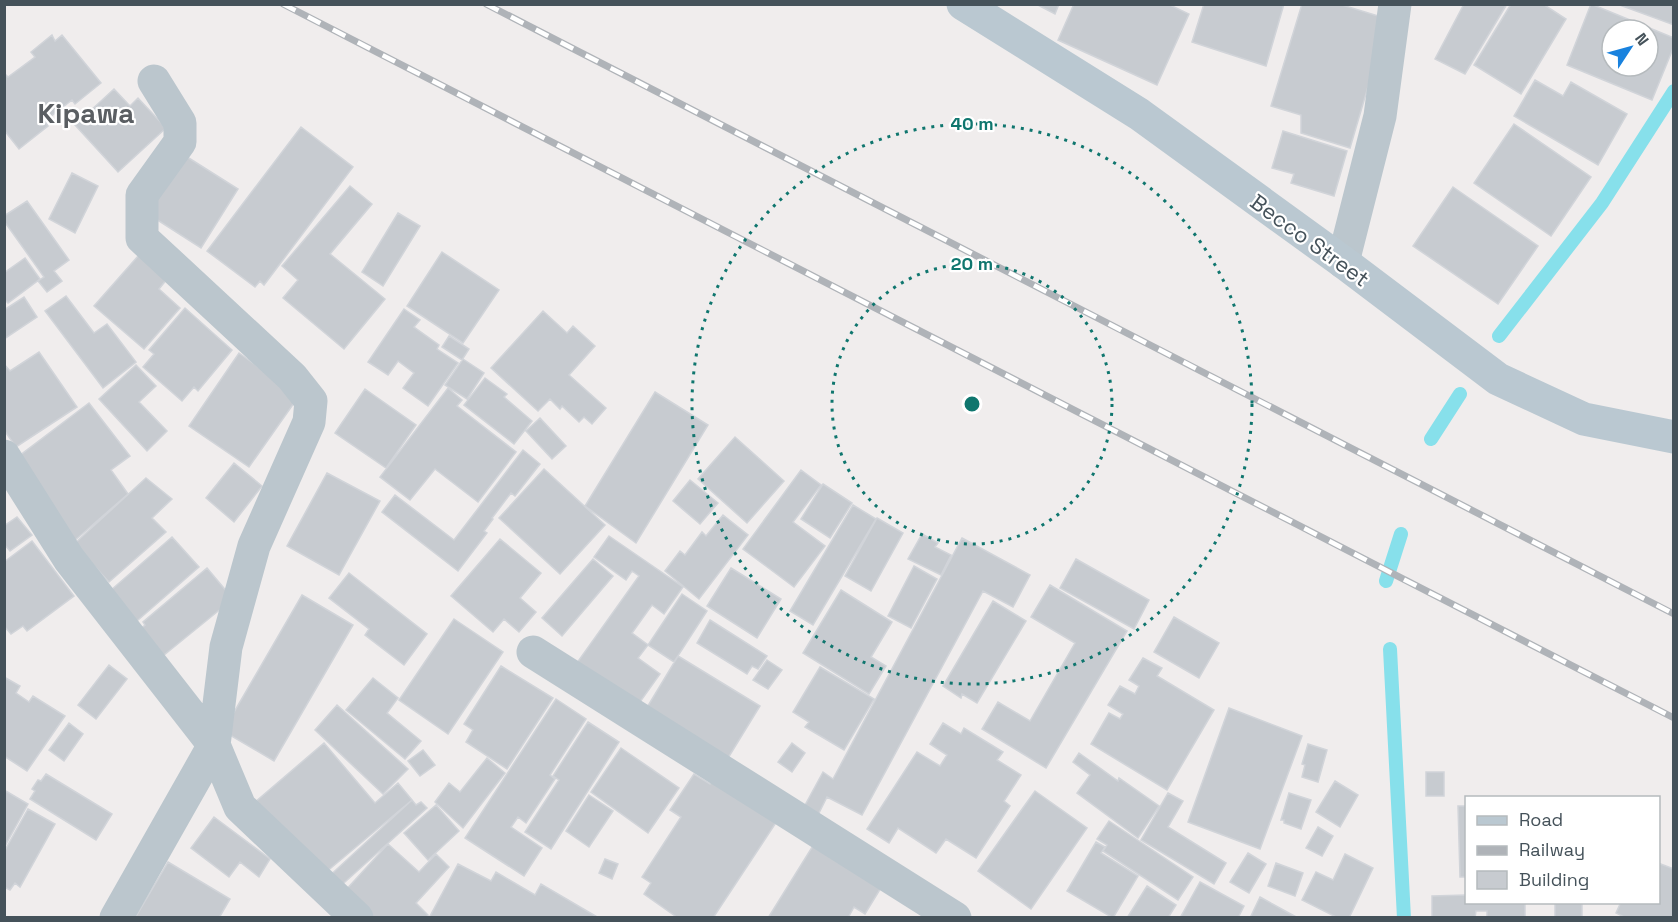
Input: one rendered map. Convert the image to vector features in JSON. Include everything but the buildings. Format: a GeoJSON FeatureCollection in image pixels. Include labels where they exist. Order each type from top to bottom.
{"type":"FeatureCollection","features":[{"type":"Feature","properties":{"kind":"street","name":"Becco Street"},"geometry":{"type":"LineString","coordinates":[[963,4],[1139,114],[1498,379],[1584,419],[1674,437]]}},
{"type":"Feature","properties":{"kind":"street"},"geometry":{"type":"LineString","coordinates":[[1342,262],[1380,116],[1395,4]]}},
{"type":"Feature","properties":{"kind":"street"},"geometry":{"type":"LineString","coordinates":[[117,918],[214,745],[226,647],[254,546],[309,422],[311,401],[292,377],[142,238],[142,195],[180,142],[180,123],[154,81]]}},
{"type":"Feature","properties":{"kind":"street"},"geometry":{"type":"LineString","coordinates":[[4,456],[69,559],[214,745],[240,807],[357,918]]}},
{"type":"Feature","properties":{"kind":"street"},"geometry":{"type":"LineString","coordinates":[[533,652],[938,913]]}},
{"type":"Feature","properties":{"kind":"waterway"},"geometry":{"type":"LineString","coordinates":[[1499,336],[1602,203],[1674,91]]}},
{"type":"Feature","properties":{"kind":"waterway"},"geometry":{"type":"LineString","coordinates":[[1431,439],[1460,394]]}},
{"type":"Feature","properties":{"kind":"waterway"},"geometry":{"type":"LineString","coordinates":[[1386,581],[1401,534]]}},
{"type":"Feature","properties":{"kind":"waterway"},"geometry":{"type":"LineString","coordinates":[[1390,649],[1404,918]]}},
{"type":"Feature","properties":{"kind":"railway"},"geometry":{"type":"LineString","coordinates":[[283,4],[1674,718]]}},
{"type":"Feature","properties":{"kind":"railway"},"geometry":{"type":"LineString","coordinates":[[486,4],[1674,614]]}},
{"type":"Feature","properties":{"kind":"district","name":"Kipawa"},"geometry":{"type":"Point","coordinates":[86,113]}}]}
